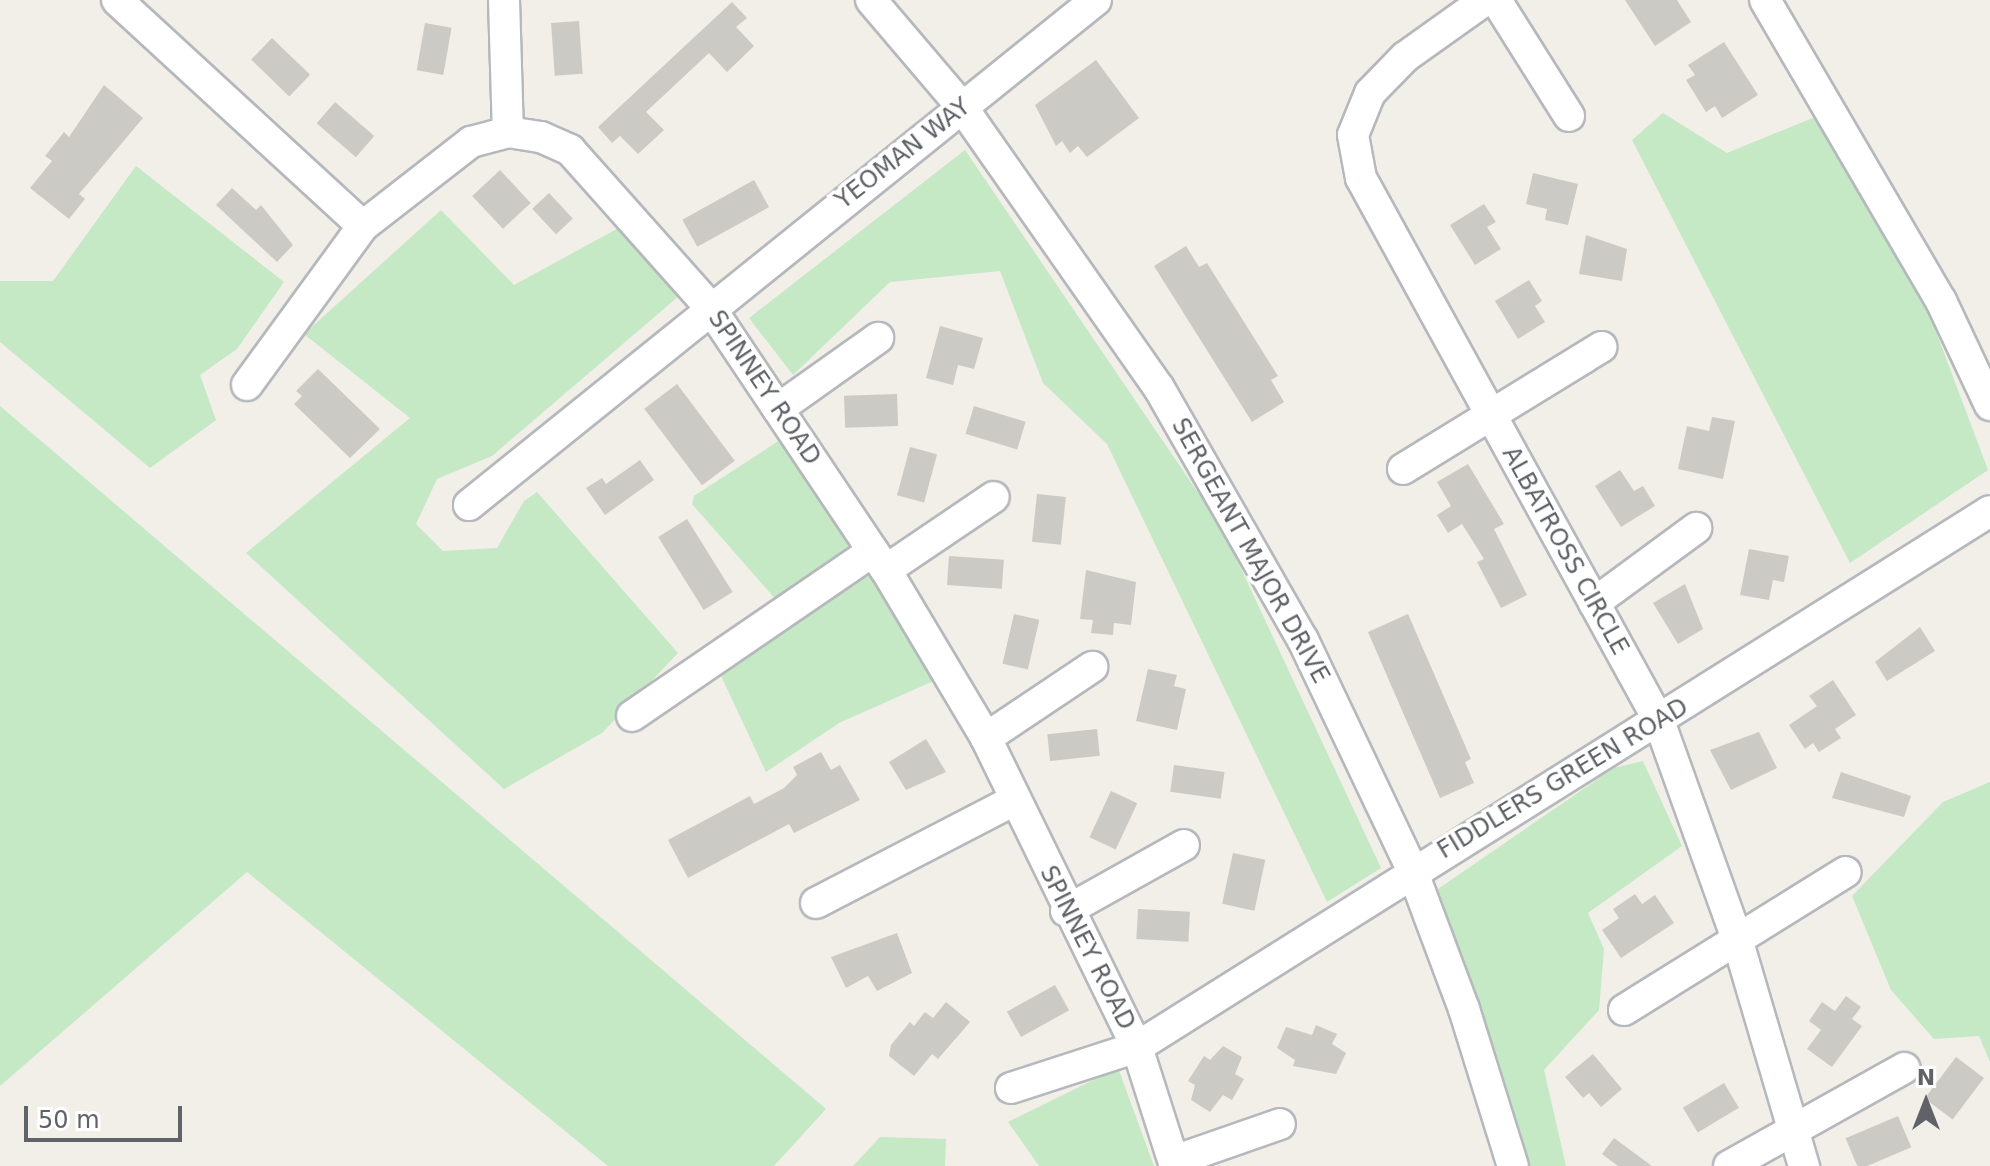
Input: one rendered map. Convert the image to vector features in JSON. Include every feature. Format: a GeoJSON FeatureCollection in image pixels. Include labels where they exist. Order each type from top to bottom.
{"type":"FeatureCollection","features":[{"type":"Feature","properties":{"kind":"street"},"geometry":{"type":"LineString","coordinates":[[117,0],[363,226]]}},
{"type":"Feature","properties":{"kind":"street"},"geometry":{"type":"LineString","coordinates":[[504,0],[508,132]]}},
{"type":"Feature","properties":{"kind":"street","name":"SERGEANT MAJOR DRIVE"},"geometry":{"type":"LineString","coordinates":[[871,0],[962,107],[1159,388],[1303,640],[1412,870],[1464,1009],[1513,1166]]}},
{"type":"Feature","properties":{"kind":"street","name":"YEOMAN WAY"},"geometry":{"type":"LineString","coordinates":[[469,505],[709,306],[1096,0]]}},
{"type":"Feature","properties":{"kind":"street","name":"ALBATROSS CIRCLE"},"geometry":{"type":"LineString","coordinates":[[1485,0],[1405,57],[1370,93],[1353,135],[1361,178],[1659,721],[1738,942],[1804,1166]]}},
{"type":"Feature","properties":{"kind":"street"},"geometry":{"type":"LineString","coordinates":[[1496,0],[1569,116]]}},
{"type":"Feature","properties":{"kind":"street"},"geometry":{"type":"LineString","coordinates":[[1765,0],[1941,301],[1990,405]]}},
{"type":"Feature","properties":{"kind":"street","name":"SPINNEY ROAD"},"geometry":{"type":"LineString","coordinates":[[247,385],[363,226],[471,142],[508,132],[541,137],[570,150],[709,306],[879,561],[986,738],[1066,911],[1137,1047],[1174,1164]]}},
{"type":"Feature","properties":{"kind":"street"},"geometry":{"type":"LineString","coordinates":[[778,409],[878,338]]}},
{"type":"Feature","properties":{"kind":"street"},"geometry":{"type":"LineString","coordinates":[[1403,469],[1493,419],[1601,347]]}},
{"type":"Feature","properties":{"kind":"street"},"geometry":{"type":"LineString","coordinates":[[632,716],[879,561],[994,497]]}},
{"type":"Feature","properties":{"kind":"street","name":"FIDDLERS GREEN ROAD"},"geometry":{"type":"LineString","coordinates":[[1011,1088],[1137,1047],[1412,870],[1659,721],[1990,511]]}},
{"type":"Feature","properties":{"kind":"street"},"geometry":{"type":"LineString","coordinates":[[1594,603],[1696,528]]}},
{"type":"Feature","properties":{"kind":"street"},"geometry":{"type":"LineString","coordinates":[[986,738],[1092,667]]}},
{"type":"Feature","properties":{"kind":"street"},"geometry":{"type":"LineString","coordinates":[[816,903],[1015,800]]}},
{"type":"Feature","properties":{"kind":"street"},"geometry":{"type":"LineString","coordinates":[[1066,911],[1184,845]]}},
{"type":"Feature","properties":{"kind":"street"},"geometry":{"type":"LineString","coordinates":[[1624,1010],[1738,942],[1846,872]]}},
{"type":"Feature","properties":{"kind":"street"},"geometry":{"type":"LineString","coordinates":[[1729,1166],[1904,1068]]}},
{"type":"Feature","properties":{"kind":"street"},"geometry":{"type":"LineString","coordinates":[[1174,1164],[1280,1124]]}},
{"type":"Feature","properties":{"kind":"green space"},"geometry":{"type":"Polygon","coordinates":[[[1663,113],[1727,153],[1815,117],[1932,321],[1988,470],[1850,563],[1632,140],[1663,113]]]}},
{"type":"Feature","properties":{"kind":"green space"},"geometry":{"type":"Polygon","coordinates":[[[965,150],[1222,528],[1381,868],[1327,902],[1107,444],[1043,383],[1000,271],[890,282],[793,375],[749,318],[965,150]]]}},
{"type":"Feature","properties":{"kind":"green space"},"geometry":{"type":"Polygon","coordinates":[[[136,166],[284,282],[237,349],[200,375],[216,420],[150,468],[0,342],[0,281],[53,281],[136,166]]]}},
{"type":"Feature","properties":{"kind":"green space"},"geometry":{"type":"Polygon","coordinates":[[[441,210],[514,285],[626,224],[680,295],[492,456],[437,479],[416,524],[443,551],[497,548],[524,501],[537,492],[678,653],[602,733],[504,789],[246,553],[410,418],[304,334],[441,210]]]}},
{"type":"Feature","properties":{"kind":"green space"},"geometry":{"type":"Polygon","coordinates":[[[0,406],[826,1109],[774,1166],[608,1166],[247,872],[0,1086],[0,406]]]}},
{"type":"Feature","properties":{"kind":"green space"},"geometry":{"type":"Polygon","coordinates":[[[780,440],[894,595],[938,679],[839,723],[766,772],[716,665],[792,618],[692,504],[694,496],[780,440]]]}},
{"type":"Feature","properties":{"kind":"green space"},"geometry":{"type":"Polygon","coordinates":[[[1643,761],[1682,846],[1588,913],[1604,949],[1599,1010],[1544,1070],[1566,1166],[1518,1166],[1432,893],[1614,768],[1643,761]]]}},
{"type":"Feature","properties":{"kind":"green space"},"geometry":{"type":"Polygon","coordinates":[[[1990,782],[1990,1062],[1979,1036],[1934,1039],[1891,990],[1852,896],[1943,802],[1990,782]]]}},
{"type":"Feature","properties":{"kind":"green space"},"geometry":{"type":"Polygon","coordinates":[[[1118,1068],[1154,1166],[1039,1166],[1008,1122],[1118,1068]]]}},
{"type":"Feature","properties":{"kind":"green space"},"geometry":{"type":"Polygon","coordinates":[[[880,1137],[946,1139],[945,1166],[853,1166],[880,1137]]]}},
{"type":"Feature","properties":{"kind":"building"},"geometry":{"type":"Polygon","coordinates":[[[1625,0],[1677,0],[1691,22],[1655,46],[1625,0]]]}},
{"type":"Feature","properties":{"kind":"building"},"geometry":{"type":"Polygon","coordinates":[[[732,2],[747,18],[736,27],[754,46],[727,72],[709,53],[646,112],[664,130],[638,154],[620,136],[612,143],[598,127],[732,2]]]}},
{"type":"Feature","properties":{"kind":"building"},"geometry":{"type":"Polygon","coordinates":[[[579,21],[583,74],[555,76],[551,23],[579,21]]]}},
{"type":"Feature","properties":{"kind":"building"},"geometry":{"type":"Polygon","coordinates":[[[425,23],[452,28],[443,75],[417,70],[425,23]]]}},
{"type":"Feature","properties":{"kind":"building"},"geometry":{"type":"Polygon","coordinates":[[[272,38],[310,75],[289,96],[251,60],[272,38]]]}},
{"type":"Feature","properties":{"kind":"building"},"geometry":{"type":"Polygon","coordinates":[[[1724,42],[1758,95],[1722,118],[1715,106],[1706,112],[1686,80],[1695,75],[1688,65],[1724,42]]]}},
{"type":"Feature","properties":{"kind":"building"},"geometry":{"type":"Polygon","coordinates":[[[1096,60],[1139,118],[1087,157],[1078,146],[1070,153],[1062,141],[1056,146],[1035,105],[1096,60]]]}},
{"type":"Feature","properties":{"kind":"building"},"geometry":{"type":"Polygon","coordinates":[[[104,85],[143,118],[79,194],[85,199],[69,219],[30,188],[52,161],[45,156],[64,132],[69,137],[104,85]]]}},
{"type":"Feature","properties":{"kind":"building"},"geometry":{"type":"Polygon","coordinates":[[[335,102],[374,136],[356,157],[317,123],[335,102]]]}},
{"type":"Feature","properties":{"kind":"building"},"geometry":{"type":"Polygon","coordinates":[[[500,170],[531,203],[503,229],[472,196],[500,170]]]}},
{"type":"Feature","properties":{"kind":"building"},"geometry":{"type":"Polygon","coordinates":[[[1533,173],[1578,184],[1568,225],[1545,220],[1547,209],[1526,204],[1533,173]]]}},
{"type":"Feature","properties":{"kind":"building"},"geometry":{"type":"Polygon","coordinates":[[[754,180],[769,207],[697,247],[682,220],[754,180]]]}},
{"type":"Feature","properties":{"kind":"building"},"geometry":{"type":"Polygon","coordinates":[[[232,188],[256,210],[261,205],[293,245],[277,262],[216,205],[232,188]]]}},
{"type":"Feature","properties":{"kind":"building"},"geometry":{"type":"Polygon","coordinates":[[[549,193],[573,219],[556,234],[532,209],[549,193]]]}},
{"type":"Feature","properties":{"kind":"building"},"geometry":{"type":"Polygon","coordinates":[[[1484,204],[1496,222],[1487,227],[1501,249],[1475,265],[1450,225],[1484,204]]]}},
{"type":"Feature","properties":{"kind":"building"},"geometry":{"type":"Polygon","coordinates":[[[1586,235],[1627,249],[1622,281],[1579,274],[1586,235]]]}},
{"type":"Feature","properties":{"kind":"building"},"geometry":{"type":"Polygon","coordinates":[[[1186,246],[1199,267],[1207,263],[1278,376],[1271,380],[1284,402],[1252,422],[1154,266],[1186,246]]]}},
{"type":"Feature","properties":{"kind":"building"},"geometry":{"type":"Polygon","coordinates":[[[1529,280],[1542,301],[1535,306],[1545,322],[1518,339],[1495,301],[1529,280]]]}},
{"type":"Feature","properties":{"kind":"building"},"geometry":{"type":"Polygon","coordinates":[[[940,326],[983,338],[974,369],[958,365],[953,385],[926,378],[940,326]]]}},
{"type":"Feature","properties":{"kind":"building"},"geometry":{"type":"Polygon","coordinates":[[[318,369],[380,429],[350,458],[294,404],[302,396],[296,391],[318,369]]]}},
{"type":"Feature","properties":{"kind":"building"},"geometry":{"type":"Polygon","coordinates":[[[677,384],[735,461],[702,485],[644,409],[677,384]]]}},
{"type":"Feature","properties":{"kind":"building"},"geometry":{"type":"Polygon","coordinates":[[[897,394],[898,426],[845,428],[844,396],[897,394]]]}},
{"type":"Feature","properties":{"kind":"building"},"geometry":{"type":"Polygon","coordinates":[[[974,406],[1026,422],[1017,450],[966,434],[974,406]]]}},
{"type":"Feature","properties":{"kind":"building"},"geometry":{"type":"Polygon","coordinates":[[[1712,417],[1735,421],[1723,479],[1678,469],[1687,426],[1709,431],[1712,417]]]}},
{"type":"Feature","properties":{"kind":"building"},"geometry":{"type":"Polygon","coordinates":[[[910,447],[937,454],[924,503],[897,495],[910,447]]]}},
{"type":"Feature","properties":{"kind":"building"},"geometry":{"type":"Polygon","coordinates":[[[640,460],[654,480],[605,515],[586,488],[602,478],[606,484],[640,460]]]}},
{"type":"Feature","properties":{"kind":"building"},"geometry":{"type":"Polygon","coordinates":[[[1468,464],[1504,524],[1494,529],[1527,595],[1501,608],[1477,562],[1484,559],[1462,524],[1448,533],[1437,515],[1451,506],[1437,482],[1468,464]]]}},
{"type":"Feature","properties":{"kind":"building"},"geometry":{"type":"Polygon","coordinates":[[[1620,470],[1634,491],[1643,486],[1655,506],[1621,527],[1595,486],[1620,470]]]}},
{"type":"Feature","properties":{"kind":"building"},"geometry":{"type":"Polygon","coordinates":[[[1037,494],[1066,497],[1061,545],[1032,542],[1037,494]]]}},
{"type":"Feature","properties":{"kind":"building"},"geometry":{"type":"Polygon","coordinates":[[[687,519],[733,592],[704,610],[658,537],[687,519]]]}},
{"type":"Feature","properties":{"kind":"building"},"geometry":{"type":"Polygon","coordinates":[[[1749,549],[1789,556],[1784,582],[1773,580],[1769,600],[1740,595],[1749,549]]]}},
{"type":"Feature","properties":{"kind":"building"},"geometry":{"type":"Polygon","coordinates":[[[949,556],[1004,560],[1002,589],[947,585],[949,556]]]}},
{"type":"Feature","properties":{"kind":"building"},"geometry":{"type":"Polygon","coordinates":[[[1086,570],[1136,582],[1131,625],[1114,623],[1113,635],[1091,633],[1093,620],[1080,619],[1086,570]]]}},
{"type":"Feature","properties":{"kind":"building"},"geometry":{"type":"Polygon","coordinates":[[[1685,584],[1703,629],[1678,644],[1653,603],[1685,584]]]}},
{"type":"Feature","properties":{"kind":"building"},"geometry":{"type":"Polygon","coordinates":[[[1014,614],[1039,620],[1028,670],[1003,664],[1014,614]]]}},
{"type":"Feature","properties":{"kind":"building"},"geometry":{"type":"Polygon","coordinates":[[[1408,614],[1471,759],[1465,762],[1474,783],[1440,798],[1368,632],[1408,614]]]}},
{"type":"Feature","properties":{"kind":"building"},"geometry":{"type":"Polygon","coordinates":[[[1920,627],[1935,651],[1887,681],[1875,662],[1920,627]]]}},
{"type":"Feature","properties":{"kind":"building"},"geometry":{"type":"Polygon","coordinates":[[[1148,669],[1177,675],[1174,686],[1186,689],[1177,730],[1136,721],[1148,669]]]}},
{"type":"Feature","properties":{"kind":"building"},"geometry":{"type":"Polygon","coordinates":[[[1833,680],[1856,715],[1835,729],[1841,738],[1819,752],[1813,743],[1805,749],[1789,725],[1817,706],[1809,696],[1833,680]]]}},
{"type":"Feature","properties":{"kind":"building"},"geometry":{"type":"Polygon","coordinates":[[[1097,729],[1100,756],[1050,761],[1047,734],[1097,729]]]}},
{"type":"Feature","properties":{"kind":"building"},"geometry":{"type":"Polygon","coordinates":[[[1759,732],[1777,768],[1731,790],[1710,750],[1759,732]]]}},
{"type":"Feature","properties":{"kind":"building"},"geometry":{"type":"Polygon","coordinates":[[[926,739],[946,772],[906,790],[889,762],[926,739]]]}},
{"type":"Feature","properties":{"kind":"building"},"geometry":{"type":"Polygon","coordinates":[[[821,752],[831,770],[840,765],[860,800],[794,833],[789,824],[688,878],[668,840],[750,796],[754,804],[784,788],[797,775],[793,767],[821,752]]]}},
{"type":"Feature","properties":{"kind":"building"},"geometry":{"type":"Polygon","coordinates":[[[1174,765],[1225,772],[1221,799],[1170,792],[1174,765]]]}},
{"type":"Feature","properties":{"kind":"building"},"geometry":{"type":"Polygon","coordinates":[[[1841,772],[1911,796],[1904,817],[1832,798],[1841,772]]]}},
{"type":"Feature","properties":{"kind":"building"},"geometry":{"type":"Polygon","coordinates":[[[1111,791],[1137,803],[1116,849],[1089,837],[1111,791]]]}},
{"type":"Feature","properties":{"kind":"building"},"geometry":{"type":"Polygon","coordinates":[[[1233,853],[1265,860],[1254,911],[1222,904],[1233,853]]]}},
{"type":"Feature","properties":{"kind":"building"},"geometry":{"type":"Polygon","coordinates":[[[1635,894],[1642,904],[1655,895],[1674,923],[1621,958],[1602,930],[1619,918],[1613,909],[1635,894]]]}},
{"type":"Feature","properties":{"kind":"building"},"geometry":{"type":"Polygon","coordinates":[[[1138,909],[1190,912],[1188,942],[1136,939],[1138,909]]]}},
{"type":"Feature","properties":{"kind":"building"},"geometry":{"type":"Polygon","coordinates":[[[897,933],[912,973],[877,991],[868,976],[846,988],[831,957],[897,933]]]}},
{"type":"Feature","properties":{"kind":"building"},"geometry":{"type":"Polygon","coordinates":[[[1055,985],[1069,1010],[1021,1037],[1007,1012],[1055,985]]]}},
{"type":"Feature","properties":{"kind":"building"},"geometry":{"type":"Polygon","coordinates":[[[1846,996],[1861,1007],[1852,1019],[1862,1026],[1832,1067],[1807,1049],[1821,1030],[1809,1021],[1822,1002],[1835,1011],[1846,996]]]}},
{"type":"Feature","properties":{"kind":"building"},"geometry":{"type":"Polygon","coordinates":[[[946,1002],[970,1022],[938,1059],[932,1054],[914,1076],[889,1056],[891,1045],[910,1022],[914,1026],[925,1012],[933,1018],[946,1002]]]}},
{"type":"Feature","properties":{"kind":"building"},"geometry":{"type":"Polygon","coordinates":[[[1316,1025],[1337,1034],[1332,1044],[1346,1053],[1336,1074],[1293,1066],[1295,1060],[1277,1048],[1286,1027],[1312,1035],[1316,1025]]]}},
{"type":"Feature","properties":{"kind":"building"},"geometry":{"type":"Polygon","coordinates":[[[1223,1046],[1242,1057],[1235,1074],[1244,1079],[1232,1100],[1223,1095],[1210,1112],[1191,1100],[1195,1085],[1188,1081],[1204,1056],[1210,1060],[1223,1046]]]}},
{"type":"Feature","properties":{"kind":"building"},"geometry":{"type":"Polygon","coordinates":[[[1593,1054],[1622,1089],[1601,1107],[1589,1093],[1583,1098],[1565,1077],[1593,1054]]]}},
{"type":"Feature","properties":{"kind":"building"},"geometry":{"type":"Polygon","coordinates":[[[1956,1057],[1984,1078],[1953,1120],[1925,1099],[1956,1057]]]}},
{"type":"Feature","properties":{"kind":"building"},"geometry":{"type":"Polygon","coordinates":[[[1724,1083],[1739,1108],[1698,1133],[1683,1108],[1724,1083]]]}},
{"type":"Feature","properties":{"kind":"building"},"geometry":{"type":"Polygon","coordinates":[[[1898,1116],[1911,1147],[1867,1166],[1857,1166],[1846,1138],[1898,1116]]]}},
{"type":"Feature","properties":{"kind":"building"},"geometry":{"type":"Polygon","coordinates":[[[1614,1138],[1652,1166],[1618,1166],[1602,1154],[1614,1138]]]}}]}
